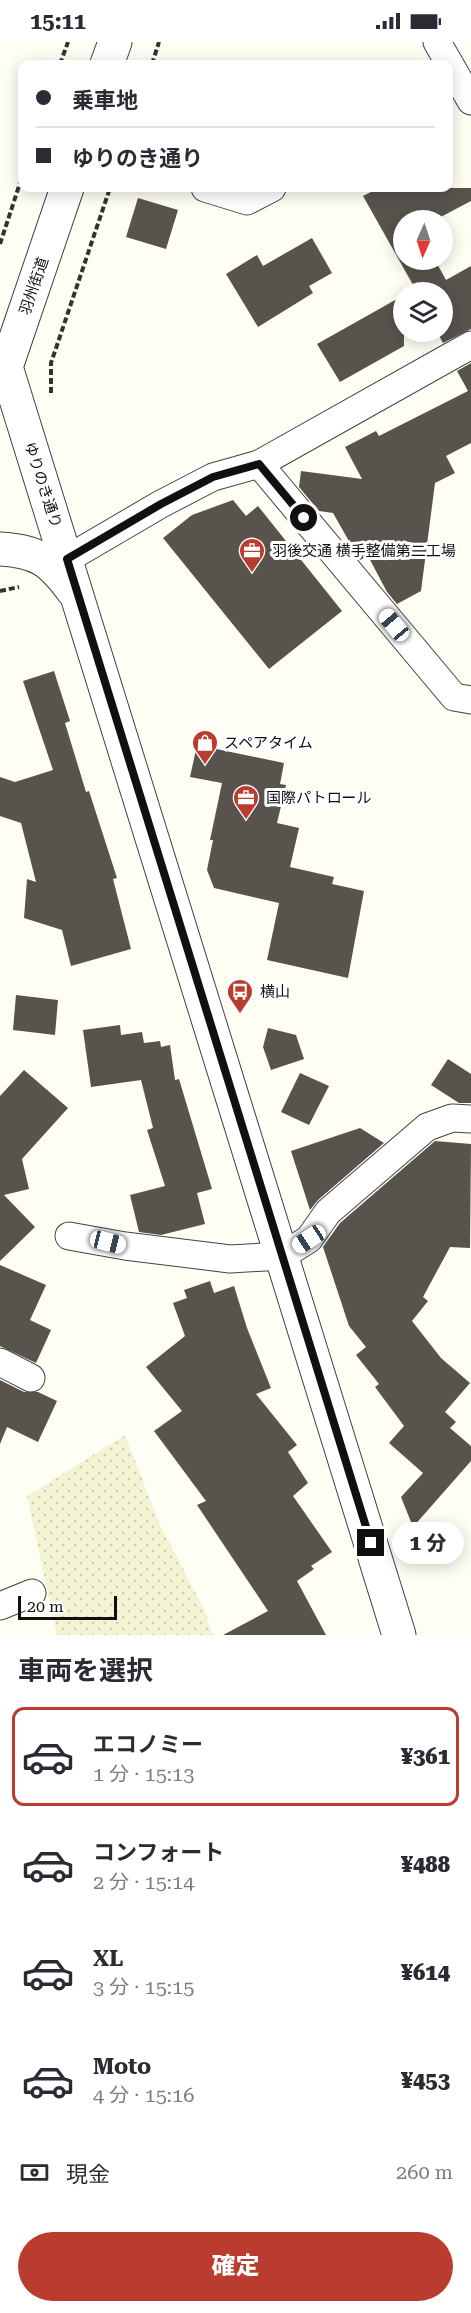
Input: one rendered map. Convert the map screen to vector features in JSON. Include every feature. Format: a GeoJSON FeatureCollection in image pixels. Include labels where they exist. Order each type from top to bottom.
{"type":"FeatureCollection","features":[{"type":"Feature","properties":{"kind":"street"},"geometry":{"type":"LineString","coordinates":[[108,60],[115,42]]}},
{"type":"Feature","properties":{"kind":"street"},"geometry":{"type":"LineString","coordinates":[[437,42],[447,60]]}},
{"type":"Feature","properties":{"kind":"street"},"geometry":{"type":"LineString","coordinates":[[453,72],[463,90]]}},
{"type":"Feature","properties":{"kind":"street","name":"羽州街道"},"geometry":{"type":"LineString","coordinates":[[3,375],[66,192]]}},
{"type":"Feature","properties":{"kind":"street"},"geometry":{"type":"LineString","coordinates":[[218,192],[247,201],[264,192]]}},
{"type":"Feature","properties":{"kind":"street"},"geometry":{"type":"LineString","coordinates":[[67,559],[161,504],[213,477],[259,464],[471,345]]}},
{"type":"Feature","properties":{"kind":"street","name":"ゆりのき通り"},"geometry":{"type":"LineString","coordinates":[[3,375],[67,559],[399,1635]]}},
{"type":"Feature","properties":{"kind":"street"},"geometry":{"type":"LineString","coordinates":[[259,464],[454,697],[471,700]]}},
{"type":"Feature","properties":{"kind":"street"},"geometry":{"type":"LineString","coordinates":[[0,549],[19,550],[42,557],[57,570],[78,597]]}},
{"type":"Feature","properties":{"kind":"street"},"geometry":{"type":"LineString","coordinates":[[69,1236],[125,1246],[230,1259],[282,1256],[309,1239],[328,1212],[427,1127],[452,1118],[471,1119]]}},
{"type":"Feature","properties":{"kind":"street"},"geometry":{"type":"LineString","coordinates":[[0,1362],[31,1378]]}},
{"type":"Feature","properties":{"kind":"street"},"geometry":{"type":"LineString","coordinates":[[0,1606],[32,1593]]}},
{"type":"Feature","properties":{"kind":"path"},"geometry":{"type":"LineString","coordinates":[[61,60],[68,42]]}},
{"type":"Feature","properties":{"kind":"path"},"geometry":{"type":"LineString","coordinates":[[153,60],[159,42]]}},
{"type":"Feature","properties":{"kind":"path"},"geometry":{"type":"LineString","coordinates":[[0,244],[18,189]]}},
{"type":"Feature","properties":{"kind":"path"},"geometry":{"type":"LineString","coordinates":[[51,396],[51,363],[109,192]]}},
{"type":"Feature","properties":{"kind":"green space"},"geometry":{"type":"Polygon","coordinates":[[[125,1435],[160,1525],[204,1609],[213,1635],[57,1635],[27,1496],[125,1435]]]}},
{"type":"Feature","properties":{"kind":"building"},"geometry":{"type":"Polygon","coordinates":[[[453,188],[471,188],[471,201],[453,210],[393,210],[393,249],[363,196],[371,192],[453,192],[453,188]]]}},
{"type":"Feature","properties":{"kind":"building"},"geometry":{"type":"Polygon","coordinates":[[[138,198],[178,210],[166,249],[126,237],[138,198]]]}},
{"type":"Feature","properties":{"kind":"building"},"geometry":{"type":"Polygon","coordinates":[[[312,238],[332,273],[309,286],[313,293],[258,327],[226,274],[257,255],[263,266],[312,238]]]}},
{"type":"Feature","properties":{"kind":"building"},"geometry":{"type":"Polygon","coordinates":[[[471,266],[471,329],[453,338],[453,282],[411,282],[405,270],[440,270],[446,280],[471,266]]]}},
{"type":"Feature","properties":{"kind":"building"},"geometry":{"type":"Polygon","coordinates":[[[393,301],[393,342],[404,342],[404,346],[340,382],[317,344],[393,301]]]}},
{"type":"Feature","properties":{"kind":"building"},"geometry":{"type":"Polygon","coordinates":[[[471,363],[471,443],[446,456],[455,473],[435,483],[421,591],[397,604],[387,592],[368,556],[360,560],[333,513],[319,511],[299,487],[301,471],[362,479],[345,447],[376,431],[379,436],[468,391],[457,371],[471,363]]]}},
{"type":"Feature","properties":{"kind":"building","name":"羽後交通 横手整備第二工場"},"geometry":{"type":"Polygon","coordinates":[[[233,500],[246,516],[258,506],[342,611],[269,669],[163,538],[192,515],[233,500]]]}},
{"type":"Feature","properties":{"kind":"building"},"geometry":{"type":"Polygon","coordinates":[[[54,671],[70,721],[65,723],[86,792],[89,791],[117,878],[113,879],[131,949],[71,966],[62,930],[24,918],[27,879],[36,882],[21,823],[0,816],[0,777],[15,782],[53,770],[23,681],[54,671]]]}},
{"type":"Feature","properties":{"kind":"building"},"geometry":{"type":"Polygon","coordinates":[[[197,745],[284,763],[280,784],[286,785],[277,823],[299,828],[290,867],[334,877],[332,884],[364,891],[348,978],[267,960],[279,903],[214,888],[207,870],[213,840],[210,840],[222,783],[190,777],[197,745]]]}},
{"type":"Feature","properties":{"kind":"building"},"geometry":{"type":"Polygon","coordinates":[[[16,995],[58,1000],[55,1035],[13,1030],[16,995]]]}},
{"type":"Feature","properties":{"kind":"building"},"geometry":{"type":"Polygon","coordinates":[[[120,1025],[121,1035],[142,1032],[144,1043],[160,1041],[161,1047],[170,1045],[175,1080],[179,1079],[212,1189],[197,1193],[205,1224],[161,1235],[139,1232],[130,1195],[165,1186],[147,1130],[153,1128],[141,1080],[91,1087],[83,1030],[120,1025]]]}},
{"type":"Feature","properties":{"kind":"building"},"geometry":{"type":"Polygon","coordinates":[[[268,1028],[296,1035],[304,1059],[271,1070],[263,1047],[268,1028]]]}},
{"type":"Feature","properties":{"kind":"building"},"geometry":{"type":"Polygon","coordinates":[[[448,1059],[471,1074],[471,1103],[459,1103],[431,1085],[448,1059]]]}},
{"type":"Feature","properties":{"kind":"building"},"geometry":{"type":"Polygon","coordinates":[[[24,1070],[68,1108],[22,1159],[29,1189],[4,1195],[35,1227],[0,1261],[0,1096],[24,1070]]]}},
{"type":"Feature","properties":{"kind":"building"},"geometry":{"type":"Polygon","coordinates":[[[300,1073],[329,1086],[309,1125],[281,1112],[300,1073]]]}},
{"type":"Feature","properties":{"kind":"building"},"geometry":{"type":"Polygon","coordinates":[[[360,1128],[384,1143],[318,1200],[310,1210],[291,1151],[360,1128]]]}},
{"type":"Feature","properties":{"kind":"building"},"geometry":{"type":"Polygon","coordinates":[[[435,1141],[471,1144],[470,1248],[450,1247],[423,1297],[428,1301],[412,1321],[441,1358],[470,1383],[445,1412],[456,1422],[450,1428],[471,1446],[471,1461],[413,1527],[401,1497],[423,1473],[389,1443],[404,1426],[375,1387],[379,1384],[356,1355],[366,1347],[349,1326],[323,1247],[340,1223],[435,1141]]]}},
{"type":"Feature","properties":{"kind":"building"},"geometry":{"type":"Polygon","coordinates":[[[0,1265],[46,1285],[30,1320],[51,1330],[36,1363],[0,1346],[0,1265]]]}},
{"type":"Feature","properties":{"kind":"building"},"geometry":{"type":"Polygon","coordinates":[[[210,1281],[214,1293],[234,1286],[247,1328],[271,1388],[256,1394],[297,1445],[288,1452],[308,1483],[293,1496],[332,1552],[311,1566],[314,1569],[297,1581],[326,1635],[223,1635],[268,1611],[197,1505],[206,1501],[154,1431],[182,1411],[146,1367],[185,1336],[173,1303],[187,1298],[184,1290],[210,1281]]]}},
{"type":"Feature","properties":{"kind":"building"},"geometry":{"type":"Polygon","coordinates":[[[0,1380],[24,1392],[38,1392],[57,1401],[38,1442],[7,1427],[0,1444],[0,1380]]]}},
{"type":"Feature","properties":{"kind":"place","name":"羽後交通 横手整備第二工場"},"geometry":{"type":"Point","coordinates":[252,574]}},
{"type":"Feature","properties":{"kind":"place","name":"スペアタイム"},"geometry":{"type":"Point","coordinates":[205,766]}},
{"type":"Feature","properties":{"kind":"place","name":"国際パトロール"},"geometry":{"type":"Point","coordinates":[246,821]}},
{"type":"Feature","properties":{"kind":"place","name":"横山"},"geometry":{"type":"Point","coordinates":[240,1015]}},
{"type":"Feature","properties":{"kind":"route"},"geometry":{"type":"LineString","coordinates":[[304,518],[259,464],[213,477],[161,504],[67,559],[371,1543]]}}]}
